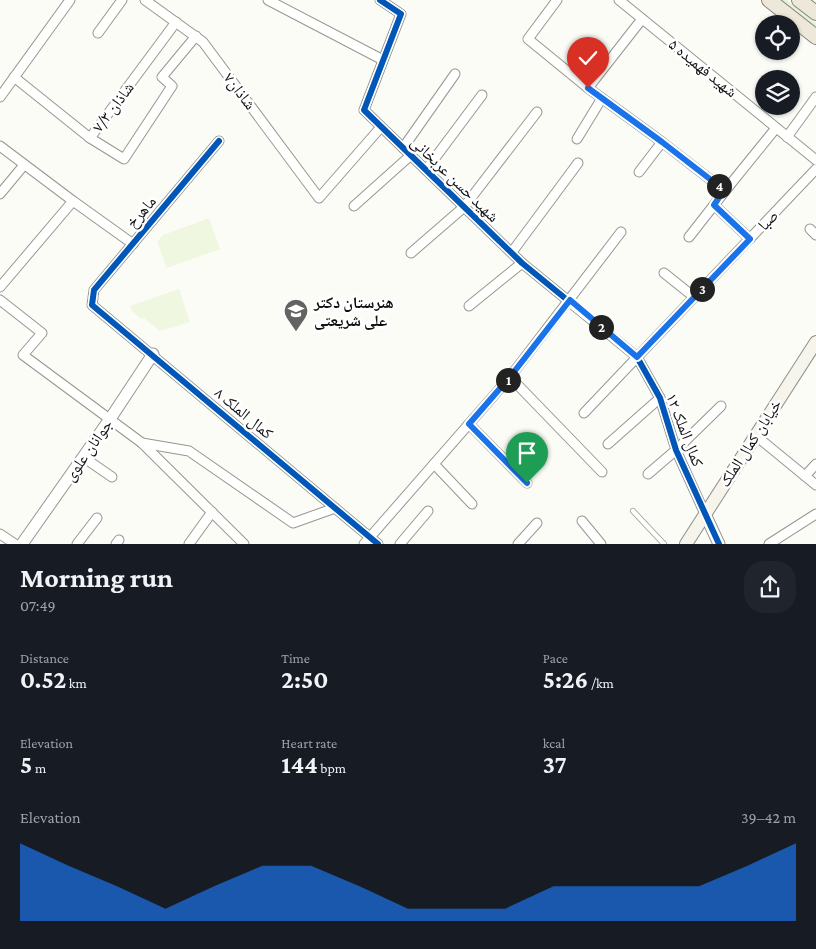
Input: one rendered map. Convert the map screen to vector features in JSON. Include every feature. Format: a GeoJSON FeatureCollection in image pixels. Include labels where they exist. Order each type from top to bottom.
{"type":"FeatureCollection","features":[{"type":"Feature","properties":{"kind":"main road"},"geometry":{"type":"LineString","coordinates":[[769,0],[816,37]]}},
{"type":"Feature","properties":{"kind":"main road"},"geometry":{"type":"LineString","coordinates":[[799,0],[816,13]]}},
{"type":"Feature","properties":{"kind":"main road","name":"خیابان کمال الملک"},"geometry":{"type":"LineString","coordinates":[[686,544],[816,342]]}},
{"type":"Feature","properties":{"kind":"street"},"geometry":{"type":"LineString","coordinates":[[0,96],[70,0]]}},
{"type":"Feature","properties":{"kind":"street"},"geometry":{"type":"LineString","coordinates":[[98,33],[122,0]]}},
{"type":"Feature","properties":{"kind":"street","name":"شاذان۷"},"geometry":{"type":"LineString","coordinates":[[145,0],[203,42],[319,198],[382,127]]}},
{"type":"Feature","properties":{"kind":"street"},"geometry":{"type":"LineString","coordinates":[[268,0],[383,60],[401,14],[380,0]]}},
{"type":"Feature","properties":{"kind":"street"},"geometry":{"type":"LineString","coordinates":[[557,0],[528,39],[588,88],[724,190]]}},
{"type":"Feature","properties":{"kind":"street","name":"شهید فهمیده ۵"},"geometry":{"type":"LineString","coordinates":[[619,0],[816,160]]}},
{"type":"Feature","properties":{"kind":"street"},"geometry":{"type":"LineString","coordinates":[[588,88],[642,18]]}},
{"type":"Feature","properties":{"kind":"street","name":"شاذان ۷/۳"},"geometry":{"type":"LineString","coordinates":[[14,77],[90,138],[176,22]]}},
{"type":"Feature","properties":{"kind":"street"},"geometry":{"type":"LineString","coordinates":[[90,138],[124,159],[172,86],[162,77],[196,36]]}},
{"type":"Feature","properties":{"kind":"street","name":"شهید حسن عربخانی"},"geometry":{"type":"LineString","coordinates":[[383,60],[364,110],[522,263],[570,300],[637,357]]}},
{"type":"Feature","properties":{"kind":"street"},"geometry":{"type":"LineString","coordinates":[[403,148],[454,74]]}},
{"type":"Feature","properties":{"kind":"street"},"geometry":{"type":"LineString","coordinates":[[426,170],[482,95]]}},
{"type":"Feature","properties":{"kind":"street"},"geometry":{"type":"LineString","coordinates":[[787,137],[816,97]]}},
{"type":"Feature","properties":{"kind":"street"},"geometry":{"type":"LineString","coordinates":[[577,139],[602,98]]}},
{"type":"Feature","properties":{"kind":"street"},"geometry":{"type":"LineString","coordinates":[[411,253],[464,206],[537,112]]}},
{"type":"Feature","properties":{"kind":"street"},"geometry":{"type":"LineString","coordinates":[[689,237],[724,190],[776,128]]}},
{"type":"Feature","properties":{"kind":"street","name":"ماهرخ"},"geometry":{"type":"LineString","coordinates":[[92,305],[94,290],[219,141]]}},
{"type":"Feature","properties":{"kind":"street"},"geometry":{"type":"LineString","coordinates":[[639,172],[662,142]]}},
{"type":"Feature","properties":{"kind":"street"},"geometry":{"type":"LineString","coordinates":[[0,146],[73,202],[133,244]]}},
{"type":"Feature","properties":{"kind":"street"},"geometry":{"type":"LineString","coordinates":[[354,206],[411,155]]}},
{"type":"Feature","properties":{"kind":"street"},"geometry":{"type":"LineString","coordinates":[[512,252],[578,163]]}},
{"type":"Feature","properties":{"kind":"street"},"geometry":{"type":"LineString","coordinates":[[0,194],[24,165]]}},
{"type":"Feature","properties":{"kind":"street","name":"صبا"},"geometry":{"type":"LineString","coordinates":[[584,413],[815,173]]}},
{"type":"Feature","properties":{"kind":"street"},"geometry":{"type":"LineString","coordinates":[[0,287],[73,202]]}},
{"type":"Feature","properties":{"kind":"street"},"geometry":{"type":"LineString","coordinates":[[714,205],[750,239]]}},
{"type":"Feature","properties":{"kind":"street"},"geometry":{"type":"LineString","coordinates":[[367,540],[510,377],[621,232]]}},
{"type":"Feature","properties":{"kind":"street"},"geometry":{"type":"LineString","coordinates":[[469,306],[522,263]]}},
{"type":"Feature","properties":{"kind":"street"},"geometry":{"type":"LineString","coordinates":[[664,273],[694,297]]}},
{"type":"Feature","properties":{"kind":"street"},"geometry":{"type":"LineString","coordinates":[[0,300],[42,333],[23,355],[142,443],[244,544]]}},
{"type":"Feature","properties":{"kind":"street","name":"کمال الملک ۸"},"geometry":{"type":"LineString","coordinates":[[92,305],[336,508],[367,540],[378,544]]}},
{"type":"Feature","properties":{"kind":"street","name":"جوانان علوی"},"geometry":{"type":"LineString","coordinates":[[22,544],[110,419],[152,354]]}},
{"type":"Feature","properties":{"kind":"street","name":"کمال الملک ۱۲"},"geometry":{"type":"LineString","coordinates":[[637,357],[660,398],[676,450],[705,514]]}},
{"type":"Feature","properties":{"kind":"street"},"geometry":{"type":"LineString","coordinates":[[510,377],[602,472]]}},
{"type":"Feature","properties":{"kind":"street"},"geometry":{"type":"LineString","coordinates":[[608,444],[660,398]]}},
{"type":"Feature","properties":{"kind":"street"},"geometry":{"type":"LineString","coordinates":[[648,474],[676,450],[721,406]]}},
{"type":"Feature","properties":{"kind":"street"},"geometry":{"type":"LineString","coordinates":[[469,424],[527,483]]}},
{"type":"Feature","properties":{"kind":"street"},"geometry":{"type":"LineString","coordinates":[[755,435],[816,485]]}},
{"type":"Feature","properties":{"kind":"street"},"geometry":{"type":"LineString","coordinates":[[142,443],[189,451],[293,523],[336,508]]}},
{"type":"Feature","properties":{"kind":"street"},"geometry":{"type":"LineString","coordinates":[[83,457],[112,477]]}},
{"type":"Feature","properties":{"kind":"street"},"geometry":{"type":"LineString","coordinates":[[434,464],[472,504]]}},
{"type":"Feature","properties":{"kind":"street"},"geometry":{"type":"LineString","coordinates":[[805,476],[816,464]]}},
{"type":"Feature","properties":{"kind":"street"},"geometry":{"type":"LineString","coordinates":[[400,544],[428,511]]}},
{"type":"Feature","properties":{"kind":"street"},"geometry":{"type":"LineString","coordinates":[[189,544],[212,512]]}},
{"type":"Feature","properties":{"kind":"street"},"geometry":{"type":"LineString","coordinates":[[705,514],[719,544]]}},
{"type":"Feature","properties":{"kind":"street"},"geometry":{"type":"LineString","coordinates":[[769,544],[816,514]]}},
{"type":"Feature","properties":{"kind":"street"},"geometry":{"type":"LineString","coordinates":[[77,544],[97,518]]}},
{"type":"Feature","properties":{"kind":"street"},"geometry":{"type":"LineString","coordinates":[[582,521],[601,544]]}},
{"type":"Feature","properties":{"kind":"street"},"geometry":{"type":"LineString","coordinates":[[518,544],[537,523]]}},
{"type":"Feature","properties":{"kind":"street"},"geometry":{"type":"LineString","coordinates":[[0,534],[15,544]]}},
{"type":"Feature","properties":{"kind":"lane"},"geometry":{"type":"LineString","coordinates":[[633,511],[664,544]]}},
{"type":"Feature","properties":{"kind":"green space"},"geometry":{"type":"Polygon","coordinates":[[[779,0],[787,0],[816,23],[816,29],[779,0]]]}},
{"type":"Feature","properties":{"kind":"green space"},"geometry":{"type":"Polygon","coordinates":[[[209,218],[220,249],[167,268],[157,242],[163,235],[209,218]]]}},
{"type":"Feature","properties":{"kind":"green space"},"geometry":{"type":"Polygon","coordinates":[[[179,289],[190,322],[160,331],[133,312],[130,306],[179,289]]]}},
{"type":"Feature","properties":{"kind":"cycle path"},"geometry":{"type":"LineString","coordinates":[[380,0],[401,14],[364,110],[522,263],[637,357],[660,398],[676,450],[719,544]]}},
{"type":"Feature","properties":{"kind":"cycle path"},"geometry":{"type":"LineString","coordinates":[[219,141],[94,290],[92,305],[378,544]]}},
{"type":"Feature","properties":{"kind":"place","name":"هنرستان دکتر علی شریعتی"},"geometry":{"type":"Point","coordinates":[296,332]}},
{"type":"Feature","properties":{"kind":"route"},"geometry":{"type":"LineString","coordinates":[[527,483],[469,424],[510,377],[570,300],[637,357],[750,239],[714,205],[724,190],[588,88]]}}]}
